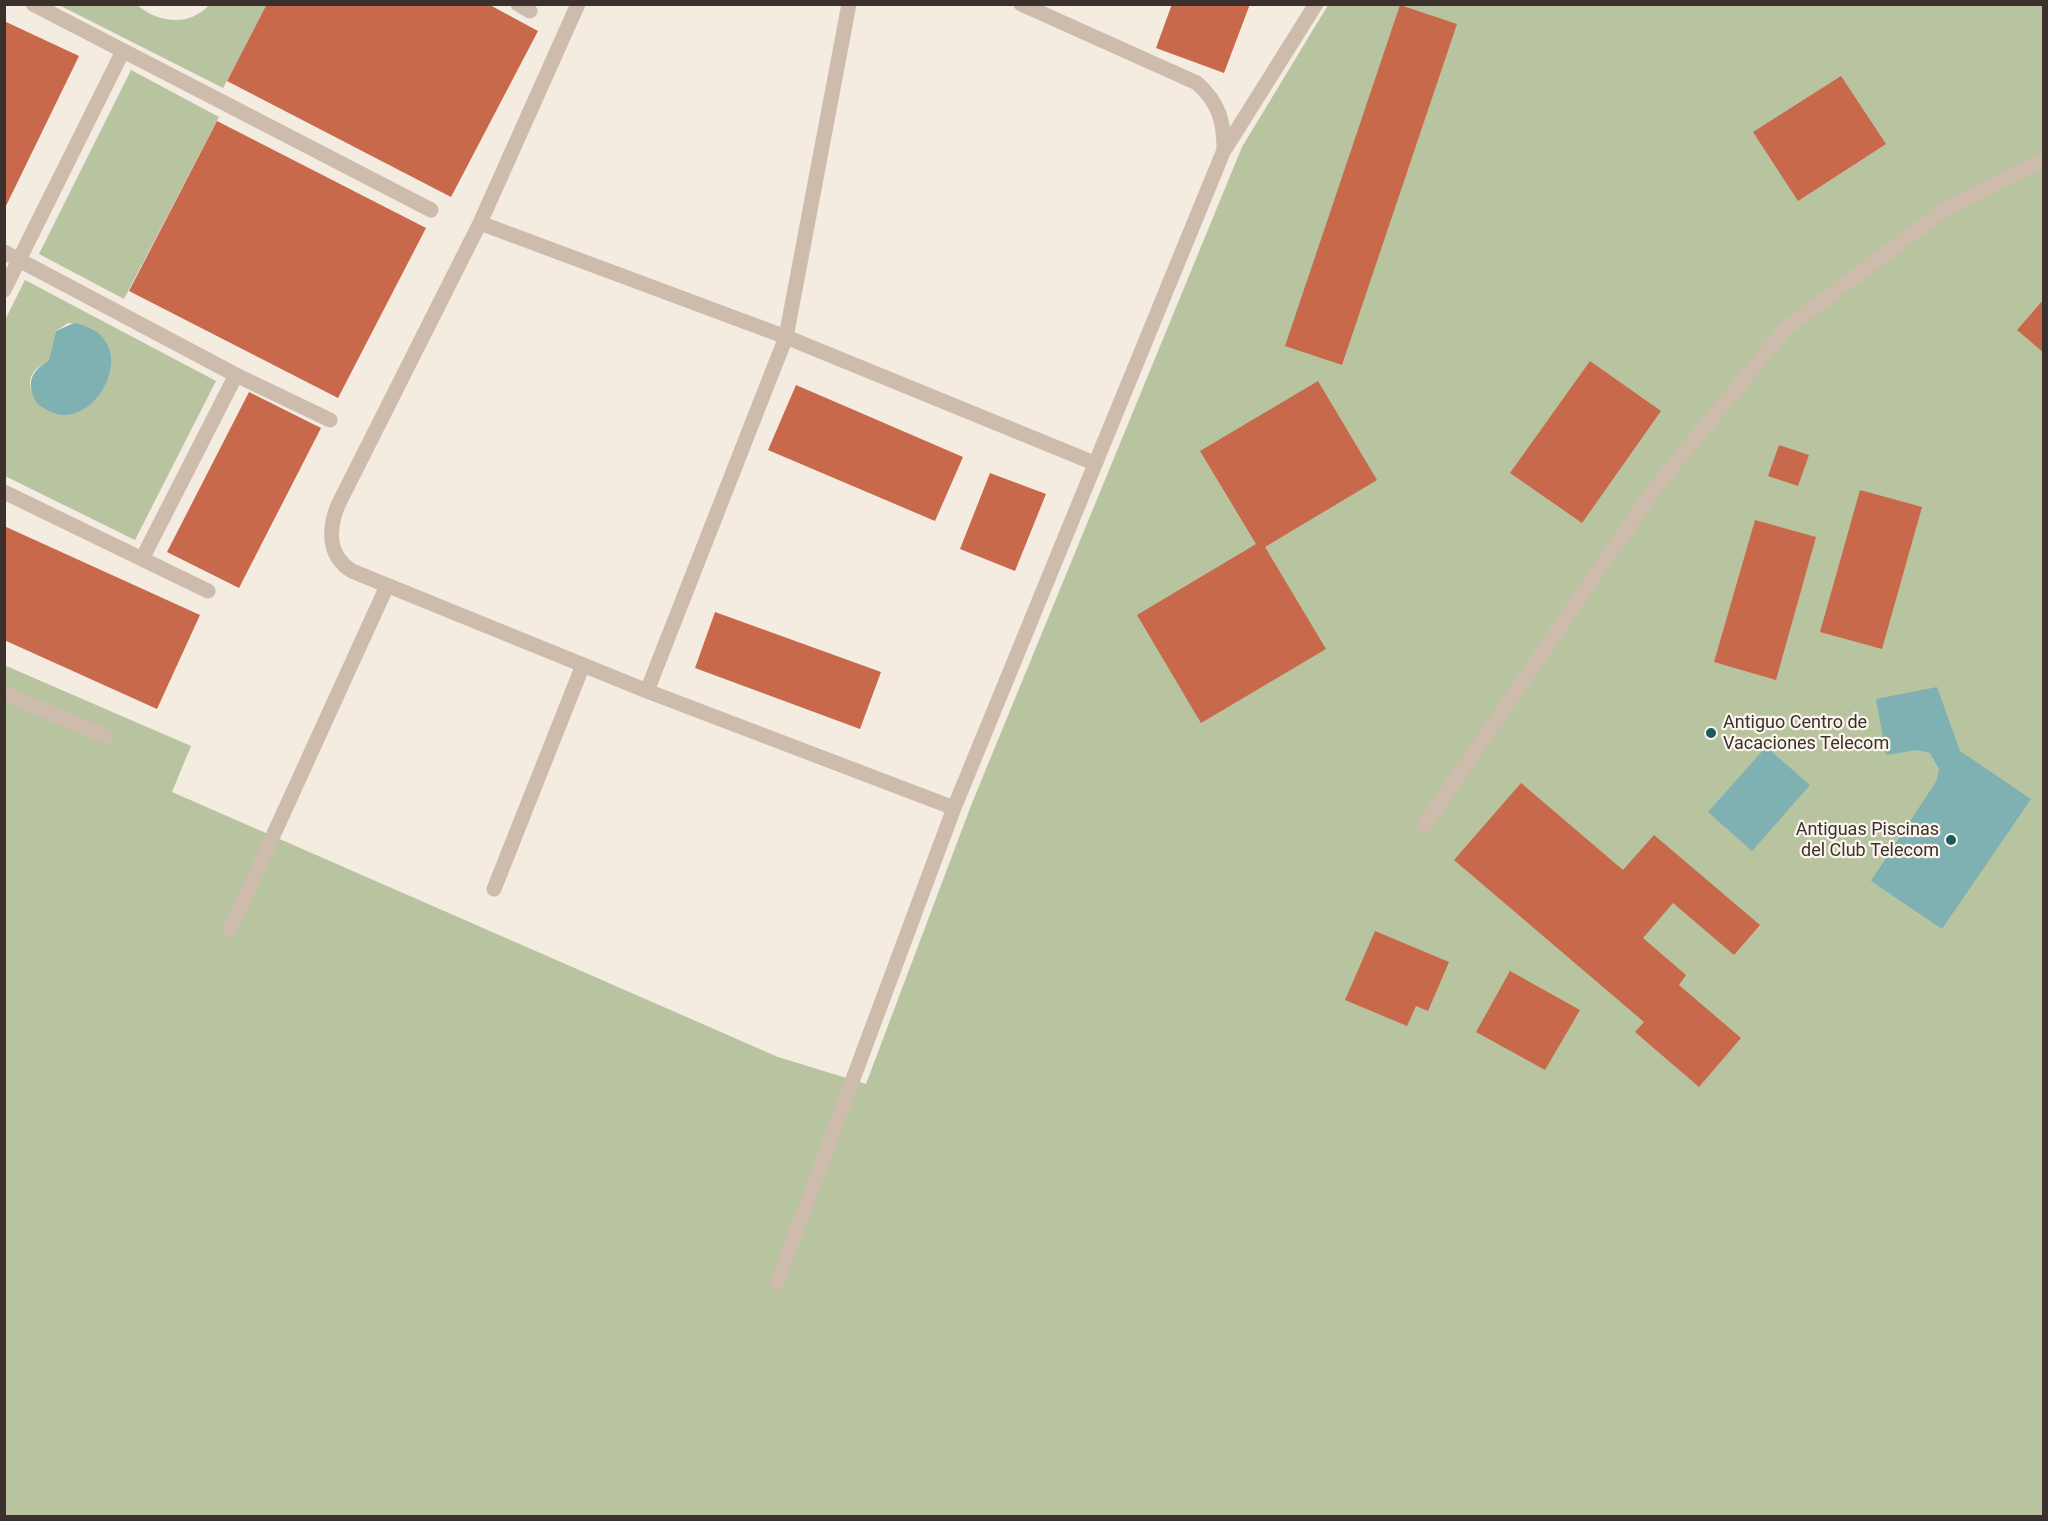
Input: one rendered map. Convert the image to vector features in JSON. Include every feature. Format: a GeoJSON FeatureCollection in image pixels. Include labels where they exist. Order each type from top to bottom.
{"type":"FeatureCollection","features":[{"type":"Feature","properties":{"kind":"street"},"geometry":{"type":"LineString","coordinates":[[33,4],[431,210]]}},
{"type":"Feature","properties":{"kind":"street"},"geometry":{"type":"LineString","coordinates":[[578,4],[480,223],[332,519],[333,546],[337,558],[352,571],[647,691],[954,808]]}},
{"type":"Feature","properties":{"kind":"street"},"geometry":{"type":"LineString","coordinates":[[647,691],[786,337],[849,4]]}},
{"type":"Feature","properties":{"kind":"street"},"geometry":{"type":"LineString","coordinates":[[1021,4],[1197,83],[1211,95],[1219,107],[1224,129],[1224,150]]}},
{"type":"Feature","properties":{"kind":"street"},"geometry":{"type":"LineString","coordinates":[[777,1283],[954,808],[1224,150],[1316,4]]}},
{"type":"Feature","properties":{"kind":"street"},"geometry":{"type":"LineString","coordinates":[[4,290],[123,51]]}},
{"type":"Feature","properties":{"kind":"street"},"geometry":{"type":"LineString","coordinates":[[1424,826],[1654,489],[1786,328],[1944,210],[2043,159]]}},
{"type":"Feature","properties":{"kind":"street"},"geometry":{"type":"LineString","coordinates":[[480,223],[786,337],[1094,463]]}},
{"type":"Feature","properties":{"kind":"street"},"geometry":{"type":"LineString","coordinates":[[4,252],[236,375],[330,420]]}},
{"type":"Feature","properties":{"kind":"street"},"geometry":{"type":"LineString","coordinates":[[142,559],[236,375]]}},
{"type":"Feature","properties":{"kind":"street"},"geometry":{"type":"LineString","coordinates":[[4,492],[208,591]]}},
{"type":"Feature","properties":{"kind":"street"},"geometry":{"type":"LineString","coordinates":[[230,930],[387,585]]}},
{"type":"Feature","properties":{"kind":"street"},"geometry":{"type":"LineString","coordinates":[[494,889],[583,665]]}},
{"type":"Feature","properties":{"kind":"street"},"geometry":{"type":"LineString","coordinates":[[4,693],[107,737]]}},
{"type":"Feature","properties":{"kind":"green space"},"geometry":{"type":"Polygon","coordinates":[[[59,5],[137,5],[154,16],[173,20],[192,17],[209,5],[267,5],[223,88],[59,5]]]}},
{"type":"Feature","properties":{"kind":"green space"},"geometry":{"type":"Polygon","coordinates":[[[1328,5],[2043,5],[2043,1516],[5,1516],[4,665],[191,746],[172,792],[778,1057],[866,1084],[972,803],[1242,147],[1328,5]]]}},
{"type":"Feature","properties":{"kind":"green space"},"geometry":{"type":"Polygon","coordinates":[[[131,70],[219,117],[124,299],[39,254],[131,70]]]}},
{"type":"Feature","properties":{"kind":"green space"},"geometry":{"type":"Polygon","coordinates":[[[25,280],[216,381],[135,540],[5,476],[4,322],[25,280]],[[68,323],[56,331],[49,360],[37,368],[30,384],[34,396],[47,410],[70,414],[87,407],[100,394],[109,377],[111,359],[106,342],[92,329],[68,323]]]}},
{"type":"Feature","properties":{"kind":"water"},"geometry":{"type":"Polygon","coordinates":[[[74,323],[97,333],[109,348],[111,368],[104,387],[92,403],[75,413],[56,414],[36,402],[31,383],[34,373],[49,360],[56,331],[74,323]]]}},
{"type":"Feature","properties":{"kind":"water","name":"Antiguas Piscinas del Club Telecom"},"geometry":{"type":"Polygon","coordinates":[[[1937,687],[1960,751],[2031,799],[1942,929],[1871,881],[1937,780],[1939,769],[1930,753],[1917,750],[1886,755],[1876,699],[1937,687]]]}},
{"type":"Feature","properties":{"kind":"water","name":"Antiguas Piscinas del Club Telecom"},"geometry":{"type":"Polygon","coordinates":[[[1766,747],[1810,785],[1752,851],[1708,812],[1766,747]]]}},
{"type":"Feature","properties":{"kind":"building"},"geometry":{"type":"Polygon","coordinates":[[[267,4],[488,4],[538,31],[451,197],[227,81],[267,4]]]}},
{"type":"Feature","properties":{"kind":"building"},"geometry":{"type":"Polygon","coordinates":[[[1172,4],[1250,4],[1224,73],[1156,48],[1172,4]]]}},
{"type":"Feature","properties":{"kind":"building"},"geometry":{"type":"Polygon","coordinates":[[[1400,5],[1457,24],[1342,365],[1285,346],[1400,5]]]}},
{"type":"Feature","properties":{"kind":"building"},"geometry":{"type":"Polygon","coordinates":[[[4,21],[79,56],[4,210],[4,21]]]}},
{"type":"Feature","properties":{"kind":"building"},"geometry":{"type":"Polygon","coordinates":[[[1841,76],[1886,144],[1798,201],[1753,132],[1841,76]]]}},
{"type":"Feature","properties":{"kind":"building"},"geometry":{"type":"Polygon","coordinates":[[[217,121],[426,228],[338,398],[129,291],[217,121]]]}},
{"type":"Feature","properties":{"kind":"building"},"geometry":{"type":"Polygon","coordinates":[[[2044,299],[2044,353],[2017,330],[2044,299]]]}},
{"type":"Feature","properties":{"kind":"building"},"geometry":{"type":"Polygon","coordinates":[[[1590,361],[1661,411],[1582,523],[1510,473],[1590,361]]]}},
{"type":"Feature","properties":{"kind":"building"},"geometry":{"type":"Polygon","coordinates":[[[1318,381],[1377,480],[1265,547],[1326,649],[1201,723],[1137,615],[1256,544],[1200,451],[1318,381]]]}},
{"type":"Feature","properties":{"kind":"building"},"geometry":{"type":"Polygon","coordinates":[[[796,385],[963,457],[935,521],[768,450],[796,385]]]}},
{"type":"Feature","properties":{"kind":"building"},"geometry":{"type":"Polygon","coordinates":[[[249,392],[321,428],[239,588],[167,552],[249,392]]]}},
{"type":"Feature","properties":{"kind":"building"},"geometry":{"type":"Polygon","coordinates":[[[1779,445],[1809,455],[1798,486],[1768,476],[1779,445]]]}},
{"type":"Feature","properties":{"kind":"building"},"geometry":{"type":"Polygon","coordinates":[[[990,473],[1046,494],[1015,571],[960,549],[990,473]]]}},
{"type":"Feature","properties":{"kind":"building"},"geometry":{"type":"Polygon","coordinates":[[[1860,490],[1922,507],[1882,649],[1820,632],[1860,490]]]}},
{"type":"Feature","properties":{"kind":"building"},"geometry":{"type":"Polygon","coordinates":[[[1755,520],[1816,537],[1776,680],[1714,662],[1755,520]]]}},
{"type":"Feature","properties":{"kind":"building"},"geometry":{"type":"Polygon","coordinates":[[[4,526],[200,615],[157,709],[4,640],[4,526]]]}},
{"type":"Feature","properties":{"kind":"building"},"geometry":{"type":"Polygon","coordinates":[[[715,612],[881,672],[860,729],[695,668],[715,612]]]}},
{"type":"Feature","properties":{"kind":"building"},"geometry":{"type":"Polygon","coordinates":[[[1521,783],[1623,870],[1654,835],[1760,925],[1734,955],[1673,903],[1643,938],[1686,975],[1679,985],[1741,1038],[1699,1087],[1635,1032],[1644,1022],[1454,860],[1521,783]]]}},
{"type":"Feature","properties":{"kind":"building"},"geometry":{"type":"Polygon","coordinates":[[[1375,931],[1449,962],[1428,1011],[1416,1006],[1407,1026],[1345,1000],[1375,931]]]}},
{"type":"Feature","properties":{"kind":"building"},"geometry":{"type":"Polygon","coordinates":[[[1510,971],[1580,1010],[1545,1070],[1476,1032],[1510,971]]]}},
{"type":"Feature","properties":{"kind":"place","name":"Antiguo Centro de Vacaciones Telecom"},"geometry":{"type":"Point","coordinates":[1711,733]}},
{"type":"Feature","properties":{"kind":"place","name":"Antiguas Piscinas del Club Telecom"},"geometry":{"type":"Point","coordinates":[1951,840]}}]}
